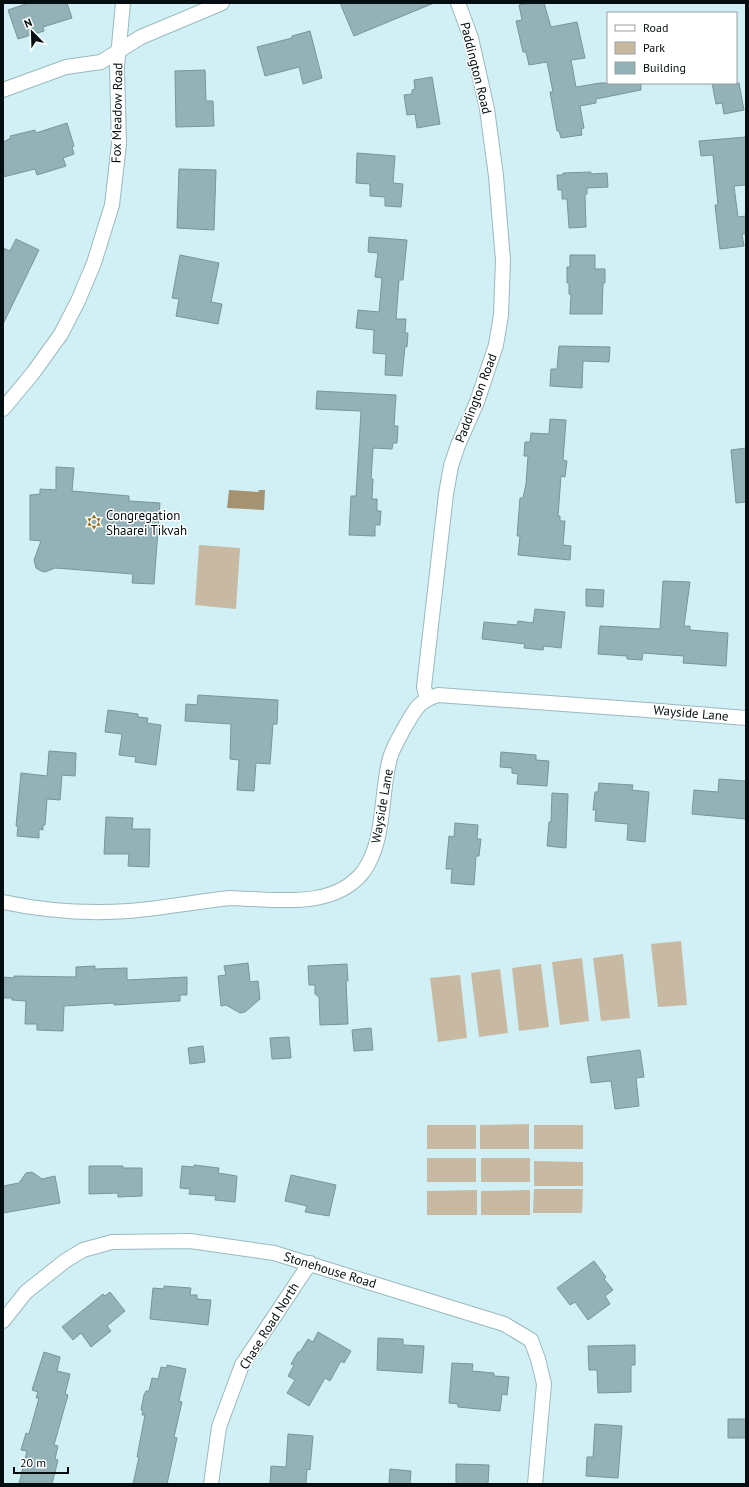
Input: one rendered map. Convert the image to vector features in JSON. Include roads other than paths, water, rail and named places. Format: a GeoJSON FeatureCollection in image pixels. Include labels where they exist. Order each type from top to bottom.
{"type":"FeatureCollection","features":[{"type":"Feature","properties":{"kind":"street","name":"Fox Meadow Road"},"geometry":{"type":"LineString","coordinates":[[3,410],[33,373],[61,334],[78,301],[94,263],[112,205],[119,144],[118,52],[123,3]]}},
{"type":"Feature","properties":{"kind":"street"},"geometry":{"type":"LineString","coordinates":[[3,90],[66,67],[101,62],[141,37],[222,3]]}},
{"type":"Feature","properties":{"kind":"street","name":"Paddington Road"},"geometry":{"type":"LineString","coordinates":[[427,699],[424,687],[451,466],[458,445],[477,402],[496,345],[501,315],[503,260],[496,176],[487,109],[471,38],[458,3]]}},
{"type":"Feature","properties":{"kind":"street","name":"Wayside Lane"},"geometry":{"type":"LineString","coordinates":[[3,902],[62,912],[89,913],[138,910],[231,898],[295,901],[324,897],[342,890],[358,877],[371,859],[378,836],[390,757],[400,735],[418,707],[427,699],[438,695],[746,718]]}},
{"type":"Feature","properties":{"kind":"street","name":"Stonehouse Road"},"geometry":{"type":"LineString","coordinates":[[3,1321],[26,1292],[65,1261],[83,1250],[112,1242],[190,1241],[274,1253],[310,1263],[504,1324],[531,1340],[538,1359],[544,1384],[535,1484]]}},
{"type":"Feature","properties":{"kind":"street","name":"Chase Road North"},"geometry":{"type":"LineString","coordinates":[[211,1484],[219,1426],[242,1365],[310,1263]]}},
{"type":"Feature","properties":{"kind":"place","name":"Congregation Shaarei Tikvah"},"geometry":{"type":"Point","coordinates":[94,522]}}]}
